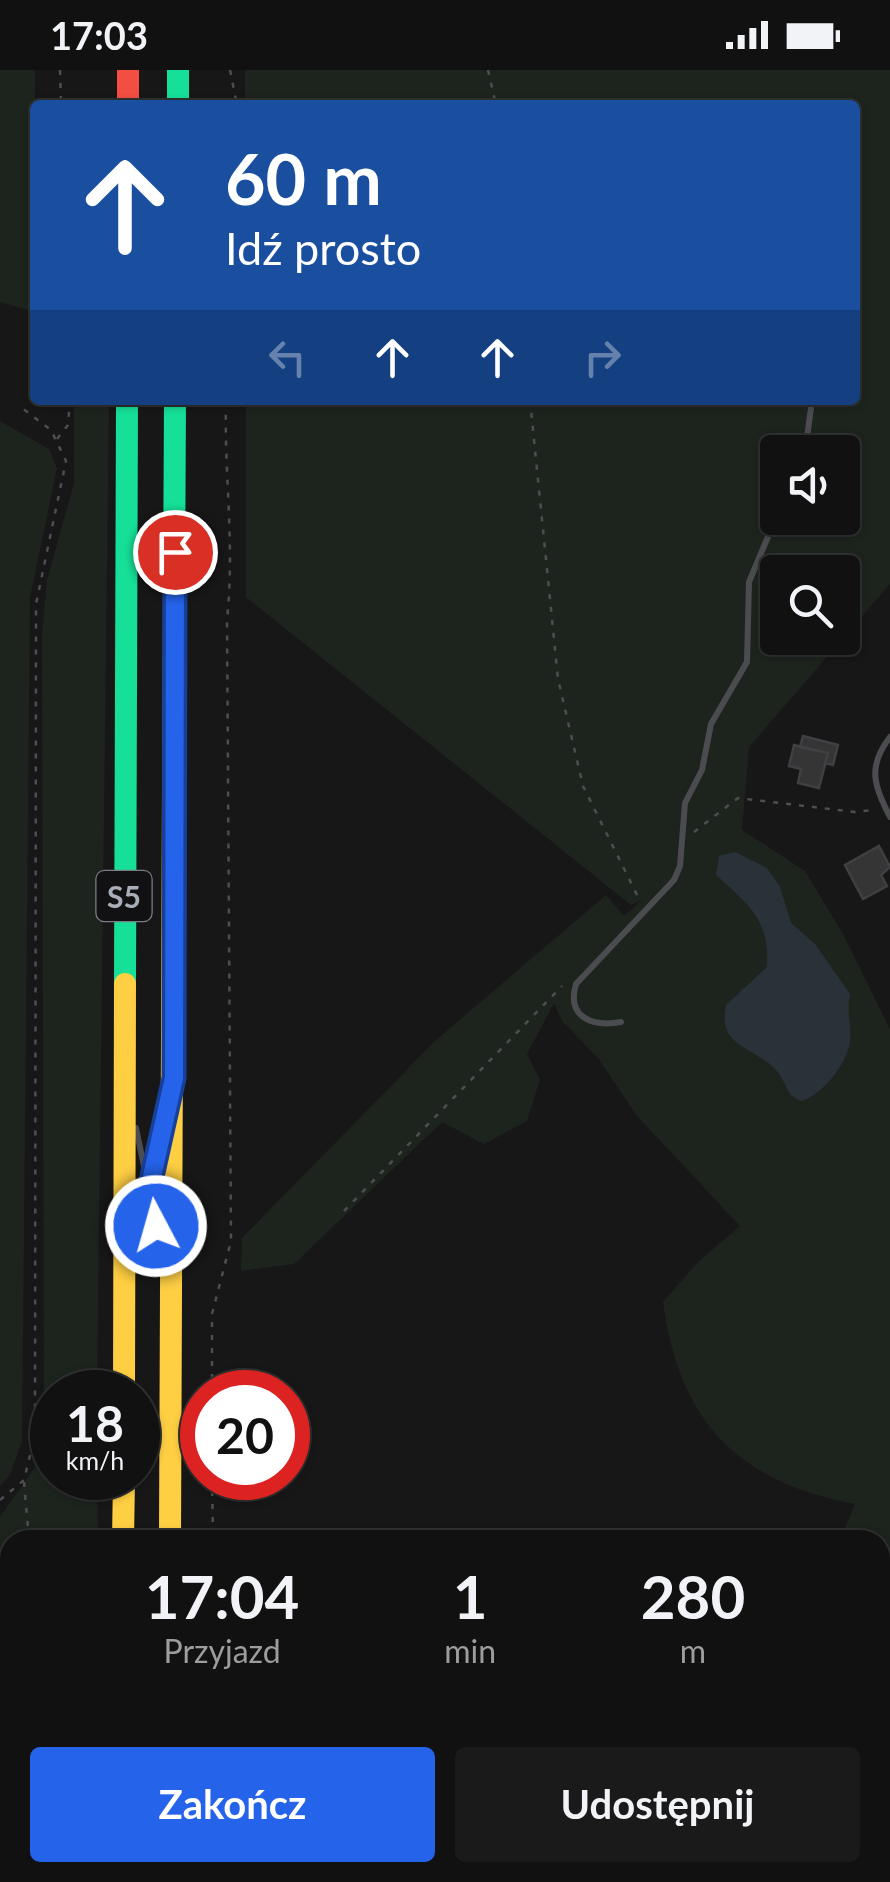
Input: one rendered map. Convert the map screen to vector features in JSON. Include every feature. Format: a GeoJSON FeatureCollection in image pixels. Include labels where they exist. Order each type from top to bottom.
{"type":"FeatureCollection","features":[{"type":"Feature","properties":{"kind":"highway"},"geometry":{"type":"LineString","coordinates":[[128,70],[128,100]]}},
{"type":"Feature","properties":{"kind":"highway"},"geometry":{"type":"LineString","coordinates":[[178,70],[178,100]]}},
{"type":"Feature","properties":{"kind":"highway","name":"S5"},"geometry":{"type":"LineString","coordinates":[[124,1370],[126,405]]}},
{"type":"Feature","properties":{"kind":"highway","name":"S5"},"geometry":{"type":"LineString","coordinates":[[170,1530],[176,405]]}},
{"type":"Feature","properties":{"kind":"highway"},"geometry":{"type":"LineString","coordinates":[[123,1530],[124,1500]]}},
{"type":"Feature","properties":{"kind":"lane"},"geometry":{"type":"LineString","coordinates":[[808,435],[811,408]]}},
{"type":"Feature","properties":{"kind":"lane"},"geometry":{"type":"LineString","coordinates":[[621,1022],[595,1024],[582,1018],[574,1007],[576,984],[674,880],[686,803],[702,770],[711,724],[747,662],[749,582],[769,535]]}},
{"type":"Feature","properties":{"kind":"lane"},"geometry":{"type":"LineString","coordinates":[[890,737],[873,766],[872,780],[890,816]]}},
{"type":"Feature","properties":{"kind":"lane"},"geometry":{"type":"LineString","coordinates":[[125,1078],[172,1298]]}},
{"type":"Feature","properties":{"kind":"lane"},"geometry":{"type":"LineString","coordinates":[[125,1298],[174,1078]]}},
{"type":"Feature","properties":{"kind":"path"},"geometry":{"type":"LineString","coordinates":[[60,70],[61,100]]}},
{"type":"Feature","properties":{"kind":"path"},"geometry":{"type":"LineString","coordinates":[[230,70],[237,100]]}},
{"type":"Feature","properties":{"kind":"path"},"geometry":{"type":"LineString","coordinates":[[488,70],[495,100]]}},
{"type":"Feature","properties":{"kind":"path"},"geometry":{"type":"LineString","coordinates":[[18,405],[51,430],[66,461],[36,604],[35,1435],[24,1480],[28,1530]]}},
{"type":"Feature","properties":{"kind":"path"},"geometry":{"type":"LineString","coordinates":[[56,440],[68,426],[70,405]]}},
{"type":"Feature","properties":{"kind":"path"},"geometry":{"type":"LineString","coordinates":[[212,1370],[212,1314],[231,1241],[227,619],[232,536],[224,459],[226,405]]}},
{"type":"Feature","properties":{"kind":"path"},"geometry":{"type":"LineString","coordinates":[[531,405],[558,679],[582,786],[642,903],[634,913]]}},
{"type":"Feature","properties":{"kind":"path"},"geometry":{"type":"LineString","coordinates":[[682,842],[738,798],[856,812],[886,808]]}},
{"type":"Feature","properties":{"kind":"path"},"geometry":{"type":"LineString","coordinates":[[344,1211],[562,986]]}},
{"type":"Feature","properties":{"kind":"path"},"geometry":{"type":"LineString","coordinates":[[0,1500],[24,1480]]}},
{"type":"Feature","properties":{"kind":"path"},"geometry":{"type":"LineString","coordinates":[[212,1500],[213,1530]]}},
{"type":"Feature","properties":{"kind":"shaded area"},"geometry":{"type":"Polygon","coordinates":[[[0,70],[35,70],[35,100],[30,100],[30,311],[0,302],[0,70]]]}},
{"type":"Feature","properties":{"kind":"shaded area"},"geometry":{"type":"Polygon","coordinates":[[[245,70],[890,70],[890,584],[860,619],[860,555],[760,555],[760,655],[829,655],[749,747],[742,830],[805,871],[843,934],[890,1029],[890,1530],[844,1530],[855,1504],[778,1480],[747,1462],[721,1440],[700,1413],[683,1381],[663,1302],[699,1261],[740,1226],[637,1116],[598,1058],[562,1021],[554,1003],[527,1054],[540,1080],[527,1121],[484,1144],[442,1122],[294,1264],[241,1271],[242,1238],[436,1040],[606,895],[624,916],[642,900],[631,905],[246,597],[246,405],[860,405],[860,100],[245,100],[245,70]]]}},
{"type":"Feature","properties":{"kind":"shaded area"},"geometry":{"type":"Polygon","coordinates":[[[74,405],[109,405],[97,1370],[44,1370],[42,635],[47,580],[74,483],[74,405]]]}},
{"type":"Feature","properties":{"kind":"shaded area"},"geometry":{"type":"Polygon","coordinates":[[[0,421],[49,449],[57,468],[30,598],[22,1441],[10,1475],[0,1486],[0,421]]]}},
{"type":"Feature","properties":{"kind":"shaded area"},"geometry":{"type":"Polygon","coordinates":[[[735,852],[767,868],[780,887],[791,923],[815,944],[850,994],[850,1041],[844,1059],[826,1085],[802,1101],[790,1093],[771,1065],[736,1042],[726,1027],[726,1005],[767,967],[761,924],[747,904],[716,875],[719,856],[735,852]]]}},
{"type":"Feature","properties":{"kind":"shaded area"},"geometry":{"type":"Polygon","coordinates":[[[30,1475],[30,1500],[97,1500],[98,1530],[0,1530],[0,1517],[30,1475]]]}},
{"type":"Feature","properties":{"kind":"building"},"geometry":{"type":"Polygon","coordinates":[[[803,736],[838,745],[833,765],[825,763],[828,753],[800,747],[803,736]]]}},
{"type":"Feature","properties":{"kind":"building"},"geometry":{"type":"Polygon","coordinates":[[[794,745],[828,753],[819,788],[798,783],[801,769],[789,766],[794,745]]]}},
{"type":"Feature","properties":{"kind":"building"},"geometry":{"type":"Polygon","coordinates":[[[879,846],[890,867],[881,875],[887,886],[863,899],[845,865],[879,846]]]}},
{"type":"Feature","properties":{"kind":"traffic: fast"},"geometry":{"type":"LineString","coordinates":[[178,70],[178,100]]}},
{"type":"Feature","properties":{"kind":"traffic: fast"},"geometry":{"type":"LineString","coordinates":[[125,984],[127,405]]}},
{"type":"Feature","properties":{"kind":"traffic: fast"},"geometry":{"type":"LineString","coordinates":[[173,788],[175,405]]}},
{"type":"Feature","properties":{"kind":"traffic: slow"},"geometry":{"type":"LineString","coordinates":[[170,1530],[173,788]]}},
{"type":"Feature","properties":{"kind":"traffic: slow"},"geometry":{"type":"LineString","coordinates":[[124,1370],[125,984]]}},
{"type":"Feature","properties":{"kind":"traffic: slow"},"geometry":{"type":"LineString","coordinates":[[123,1530],[124,1500]]}},
{"type":"Feature","properties":{"kind":"traffic: jam"},"geometry":{"type":"LineString","coordinates":[[128,70],[128,100]]}},
{"type":"Feature","properties":{"kind":"route"},"geometry":{"type":"LineString","coordinates":[[156,1226],[149,1190],[174,1078],[175,552]]}}]}
